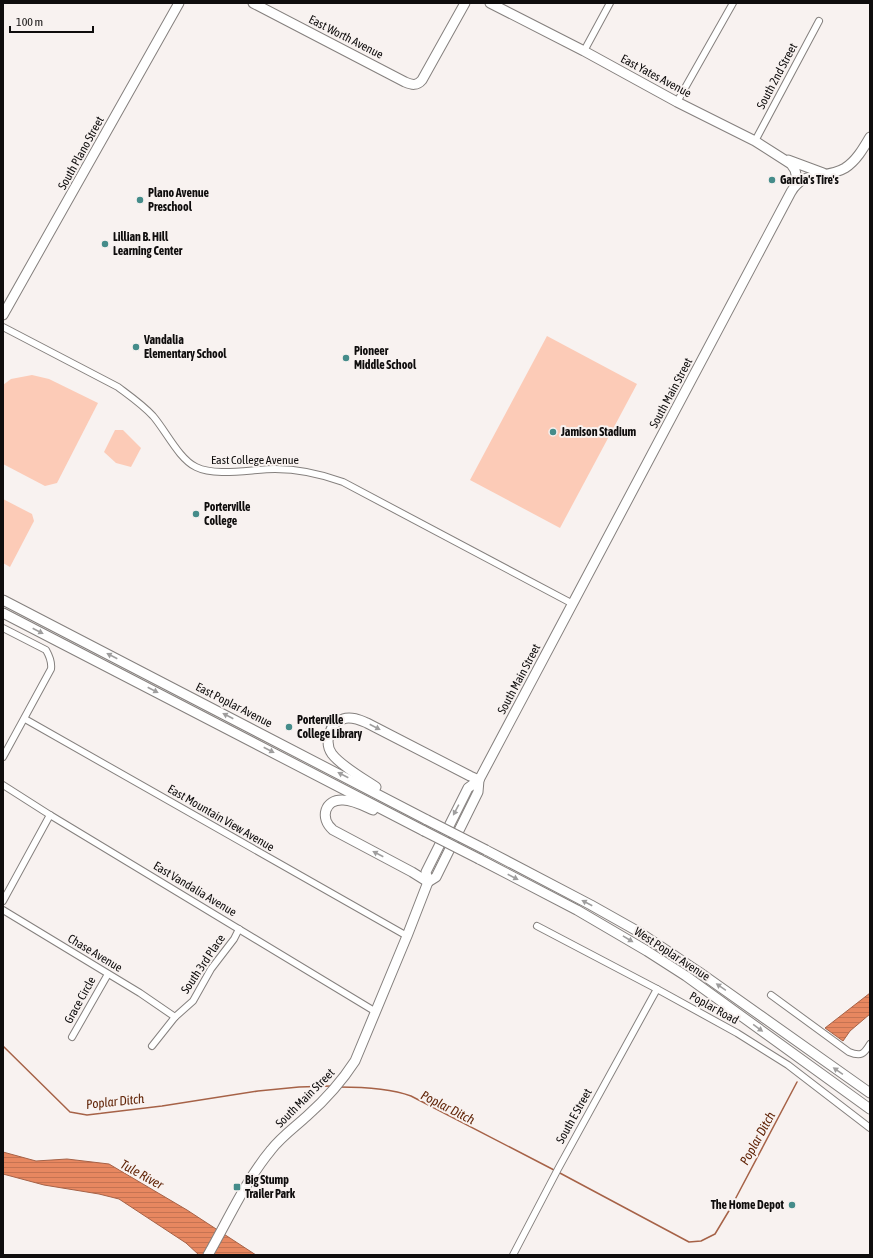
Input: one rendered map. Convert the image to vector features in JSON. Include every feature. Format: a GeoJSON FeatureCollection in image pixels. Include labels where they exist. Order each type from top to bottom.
{"type":"FeatureCollection","features":[{"type":"Feature","properties":{"kind":"main road","name":"South Plano Street"},"geometry":{"type":"LineString","coordinates":[[3,315],[179,3]]}},
{"type":"Feature","properties":{"kind":"main road","name":"East Worth Avenue"},"geometry":{"type":"LineString","coordinates":[[253,3],[406,82],[416,85],[420,83],[465,3]]}},
{"type":"Feature","properties":{"kind":"main road","name":"East Yates Avenue"},"geometry":{"type":"LineString","coordinates":[[490,3],[754,141],[782,158],[793,167],[798,183]]}},
{"type":"Feature","properties":{"kind":"main road"},"geometry":{"type":"LineString","coordinates":[[798,183],[809,177],[830,174],[851,164],[870,137]]}},
{"type":"Feature","properties":{"kind":"main road"},"geometry":{"type":"LineString","coordinates":[[782,158],[813,170],[830,174]]}},
{"type":"Feature","properties":{"kind":"main road","name":"South Main Street"},"geometry":{"type":"LineString","coordinates":[[208,1255],[256,1170],[271,1149],[325,1098],[343,1078],[358,1055],[428,882],[436,877],[478,792],[479,780],[787,198],[798,183]]}},
{"type":"Feature","properties":{"kind":"main road","name":"East Poplar Avenue"},"geometry":{"type":"LineString","coordinates":[[3,600],[453,833]]}},
{"type":"Feature","properties":{"kind":"main road","name":"East Poplar Avenue"},"geometry":{"type":"LineString","coordinates":[[3,613],[447,842]]}},
{"type":"Feature","properties":{"kind":"main road"},"geometry":{"type":"LineString","coordinates":[[403,806],[339,761],[332,754],[328,747],[328,738],[331,730],[339,721],[351,718],[367,723],[479,780]]}},
{"type":"Feature","properties":{"kind":"main road"},"geometry":{"type":"LineString","coordinates":[[424,831],[346,800],[338,800],[332,803],[325,814],[325,821],[333,830],[428,882]]}},
{"type":"Feature","properties":{"kind":"main road","name":"West Poplar Avenue"},"geometry":{"type":"LineString","coordinates":[[453,833],[591,905],[650,939],[711,980],[870,1093]]}},
{"type":"Feature","properties":{"kind":"main road","name":"West Poplar Avenue"},"geometry":{"type":"LineString","coordinates":[[447,842],[565,904],[647,951],[690,979],[870,1109]]}},
{"type":"Feature","properties":{"kind":"street"},"geometry":{"type":"LineString","coordinates":[[584,51],[610,3]]}},
{"type":"Feature","properties":{"kind":"street"},"geometry":{"type":"LineString","coordinates":[[677,102],[733,3]]}},
{"type":"Feature","properties":{"kind":"street","name":"South 2nd Street"},"geometry":{"type":"LineString","coordinates":[[754,141],[819,21]]}},
{"type":"Feature","properties":{"kind":"street","name":"East College Avenue"},"geometry":{"type":"LineString","coordinates":[[3,327],[118,387],[152,415],[186,460],[195,467],[206,471],[223,472],[277,469],[302,470],[343,482],[573,604]]}},
{"type":"Feature","properties":{"kind":"street"},"geometry":{"type":"LineString","coordinates":[[3,628],[46,650],[52,661],[52,669],[3,757]]}},
{"type":"Feature","properties":{"kind":"street","name":"East Mountain View Avenue"},"geometry":{"type":"LineString","coordinates":[[25,719],[407,936]]}},
{"type":"Feature","properties":{"kind":"street","name":"East Vandalia Avenue"},"geometry":{"type":"LineString","coordinates":[[3,785],[376,1012]]}},
{"type":"Feature","properties":{"kind":"street"},"geometry":{"type":"LineString","coordinates":[[3,901],[50,815]]}},
{"type":"Feature","properties":{"kind":"street","name":"Chase Avenue"},"geometry":{"type":"LineString","coordinates":[[3,910],[175,1017]]}},
{"type":"Feature","properties":{"kind":"street","name":"Poplar Road"},"geometry":{"type":"LineString","coordinates":[[537,926],[737,1033],[788,1065],[870,1128]]}},
{"type":"Feature","properties":{"kind":"street","name":"South 3rd Place"},"geometry":{"type":"LineString","coordinates":[[152,1046],[175,1017],[192,1001],[212,969],[234,939],[239,929]]}},
{"type":"Feature","properties":{"kind":"street","name":"Grace Circle"},"geometry":{"type":"LineString","coordinates":[[72,1037],[108,974]]}},
{"type":"Feature","properties":{"kind":"street","name":"South E Street"},"geometry":{"type":"LineString","coordinates":[[513,1255],[558,1169],[657,989]]}},
{"type":"Feature","properties":{"kind":"street"},"geometry":{"type":"LineString","coordinates":[[771,995],[855,1055],[864,1053],[870,1044]]}},
{"type":"Feature","properties":{"kind":"shaded area","name":"Jamison Stadium"},"geometry":{"type":"Polygon","coordinates":[[[547,336],[637,384],[560,528],[470,480],[547,336]]]}},
{"type":"Feature","properties":{"kind":"shaded area"},"geometry":{"type":"Polygon","coordinates":[[[32,375],[49,379],[98,403],[57,483],[45,486],[3,464],[3,385],[11,379],[32,375]]]}},
{"type":"Feature","properties":{"kind":"shaded area"},"geometry":{"type":"Polygon","coordinates":[[[115,430],[123,430],[141,448],[131,467],[116,463],[104,452],[115,430]]]}},
{"type":"Feature","properties":{"kind":"shaded area"},"geometry":{"type":"Polygon","coordinates":[[[3,499],[32,514],[34,521],[10,567],[3,563],[3,499]]]}},
{"type":"Feature","properties":{"kind":"shaded area"},"geometry":{"type":"Polygon","coordinates":[[[870,993],[870,1014],[850,1031],[843,1041],[825,1028],[870,993]]]}},
{"type":"Feature","properties":{"kind":"shaded area"},"geometry":{"type":"Polygon","coordinates":[[[3,1152],[36,1161],[67,1159],[109,1164],[187,1210],[256,1255],[199,1255],[186,1243],[119,1199],[99,1194],[44,1185],[3,1174],[3,1152]]]}},
{"type":"Feature","properties":{"kind":"waterway","name":"Poplar Ditch"},"geometry":{"type":"LineString","coordinates":[[3,1046],[70,1112],[87,1115],[162,1106],[258,1091],[299,1087],[332,1086]]}},
{"type":"Feature","properties":{"kind":"waterway","name":"Poplar Ditch"},"geometry":{"type":"LineString","coordinates":[[558,1172],[689,1242],[701,1241],[715,1234],[730,1209],[797,1082]]}},
{"type":"Feature","properties":{"kind":"waterway","name":"Poplar Ditch"},"geometry":{"type":"LineString","coordinates":[[339,1087],[385,1090],[411,1096],[554,1170]]}},
{"type":"Feature","properties":{"kind":"place","name":"Garcia's Tire's"},"geometry":{"type":"Point","coordinates":[772,180]}},
{"type":"Feature","properties":{"kind":"place","name":"Plano Avenue Preschool"},"geometry":{"type":"Point","coordinates":[140,200]}},
{"type":"Feature","properties":{"kind":"place","name":"Lillian B. Hill Learning Center"},"geometry":{"type":"Point","coordinates":[105,244]}},
{"type":"Feature","properties":{"kind":"place","name":"Vandalia Elementary School"},"geometry":{"type":"Point","coordinates":[136,347]}},
{"type":"Feature","properties":{"kind":"place","name":"Pioneer Middle School"},"geometry":{"type":"Point","coordinates":[346,358]}},
{"type":"Feature","properties":{"kind":"place","name":"Jamison Stadium"},"geometry":{"type":"Point","coordinates":[553,432]}},
{"type":"Feature","properties":{"kind":"place","name":"Porterville College"},"geometry":{"type":"Point","coordinates":[196,514]}},
{"type":"Feature","properties":{"kind":"place","name":"Porterville College Library"},"geometry":{"type":"Point","coordinates":[289,727]}},
{"type":"Feature","properties":{"kind":"place","name":"Big Stump Trailer Park"},"geometry":{"type":"Point","coordinates":[237,1187]}},
{"type":"Feature","properties":{"kind":"place","name":"The Home Depot"},"geometry":{"type":"Point","coordinates":[792,1205]}},
{"type":"Feature","properties":{"kind":"water label","name":"Tule River"},"geometry":{"type":"Point","coordinates":[142,1174]}}]}
